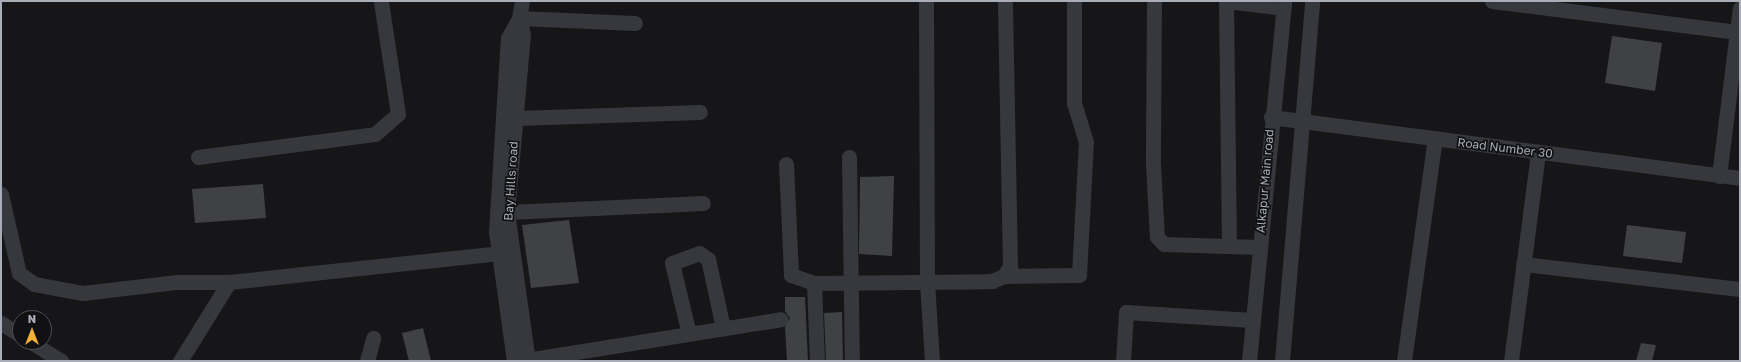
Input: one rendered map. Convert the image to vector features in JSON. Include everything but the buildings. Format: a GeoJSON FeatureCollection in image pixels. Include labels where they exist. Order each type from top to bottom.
{"type":"FeatureCollection","features":[{"type":"Feature","properties":{"kind":"street"},"geometry":{"type":"LineString","coordinates":[[198,157],[375,134],[398,114],[382,1]]}},
{"type":"Feature","properties":{"kind":"street","name":"Bay Hills road"},"geometry":{"type":"LineString","coordinates":[[522,1],[520,18],[523,34],[504,252],[522,360]]}},
{"type":"Feature","properties":{"kind":"street"},"geometry":{"type":"LineString","coordinates":[[926,1],[927,282],[932,361]]}},
{"type":"Feature","properties":{"kind":"street"},"geometry":{"type":"LineString","coordinates":[[1004,276],[1010,266],[1005,1]]}},
{"type":"Feature","properties":{"kind":"street"},"geometry":{"type":"LineString","coordinates":[[786,164],[788,267],[791,275],[814,283],[992,281],[1004,276],[1079,275],[1086,142],[1074,103],[1074,1]]}},
{"type":"Feature","properties":{"kind":"street"},"geometry":{"type":"LineString","coordinates":[[1154,1],[1153,164],[1157,237],[1164,244],[1259,247]]}},
{"type":"Feature","properties":{"kind":"street"},"geometry":{"type":"LineString","coordinates":[[1229,245],[1226,1],[1284,4]]}},
{"type":"Feature","properties":{"kind":"street"},"geometry":{"type":"LineString","coordinates":[[1282,361],[1300,122],[1312,1]]}},
{"type":"Feature","properties":{"kind":"street"},"geometry":{"type":"LineString","coordinates":[[1492,1],[1737,32]]}},
{"type":"Feature","properties":{"kind":"street","name":"Alkapur Main road"},"geometry":{"type":"LineString","coordinates":[[1249,361],[1270,117],[1284,4]]}},
{"type":"Feature","properties":{"kind":"street"},"geometry":{"type":"LineString","coordinates":[[1719,176],[1740,8]]}},
{"type":"Feature","properties":{"kind":"street"},"geometry":{"type":"LineString","coordinates":[[1,194],[19,273],[34,284],[83,293],[177,282],[229,282],[504,252],[496,232],[508,38],[520,18],[636,23]]}},
{"type":"Feature","properties":{"kind":"street"},"geometry":{"type":"LineString","coordinates":[[516,118],[700,112]]}},
{"type":"Feature","properties":{"kind":"street","name":"Road Number 30"},"geometry":{"type":"LineString","coordinates":[[1270,117],[1740,178]]}},
{"type":"Feature","properties":{"kind":"street"},"geometry":{"type":"LineString","coordinates":[[1404,361],[1435,139]]}},
{"type":"Feature","properties":{"kind":"street"},"geometry":{"type":"LineString","coordinates":[[1511,361],[1538,152]]}},
{"type":"Feature","properties":{"kind":"street"},"geometry":{"type":"LineString","coordinates":[[848,157],[848,282],[852,361]]}},
{"type":"Feature","properties":{"kind":"street"},"geometry":{"type":"LineString","coordinates":[[507,212],[703,203]]}},
{"type":"Feature","properties":{"kind":"street"},"geometry":{"type":"LineString","coordinates":[[689,334],[672,262],[699,253],[708,259],[723,328]]}},
{"type":"Feature","properties":{"kind":"street"},"geometry":{"type":"LineString","coordinates":[[1523,264],[1740,289]]}},
{"type":"Feature","properties":{"kind":"street"},"geometry":{"type":"LineString","coordinates":[[180,361],[229,282]]}},
{"type":"Feature","properties":{"kind":"street"},"geometry":{"type":"LineString","coordinates":[[814,283],[817,361]]}},
{"type":"Feature","properties":{"kind":"street"},"geometry":{"type":"LineString","coordinates":[[1123,361],[1126,312],[1252,320]]}},
{"type":"Feature","properties":{"kind":"street"},"geometry":{"type":"LineString","coordinates":[[522,360],[781,319]]}},
{"type":"Feature","properties":{"kind":"street"},"geometry":{"type":"LineString","coordinates":[[1,323],[12,330]]}},
{"type":"Feature","properties":{"kind":"street"},"geometry":{"type":"LineString","coordinates":[[367,361],[373,338]]}},
{"type":"Feature","properties":{"kind":"street"},"geometry":{"type":"LineString","coordinates":[[44,350],[61,361]]}}]}
